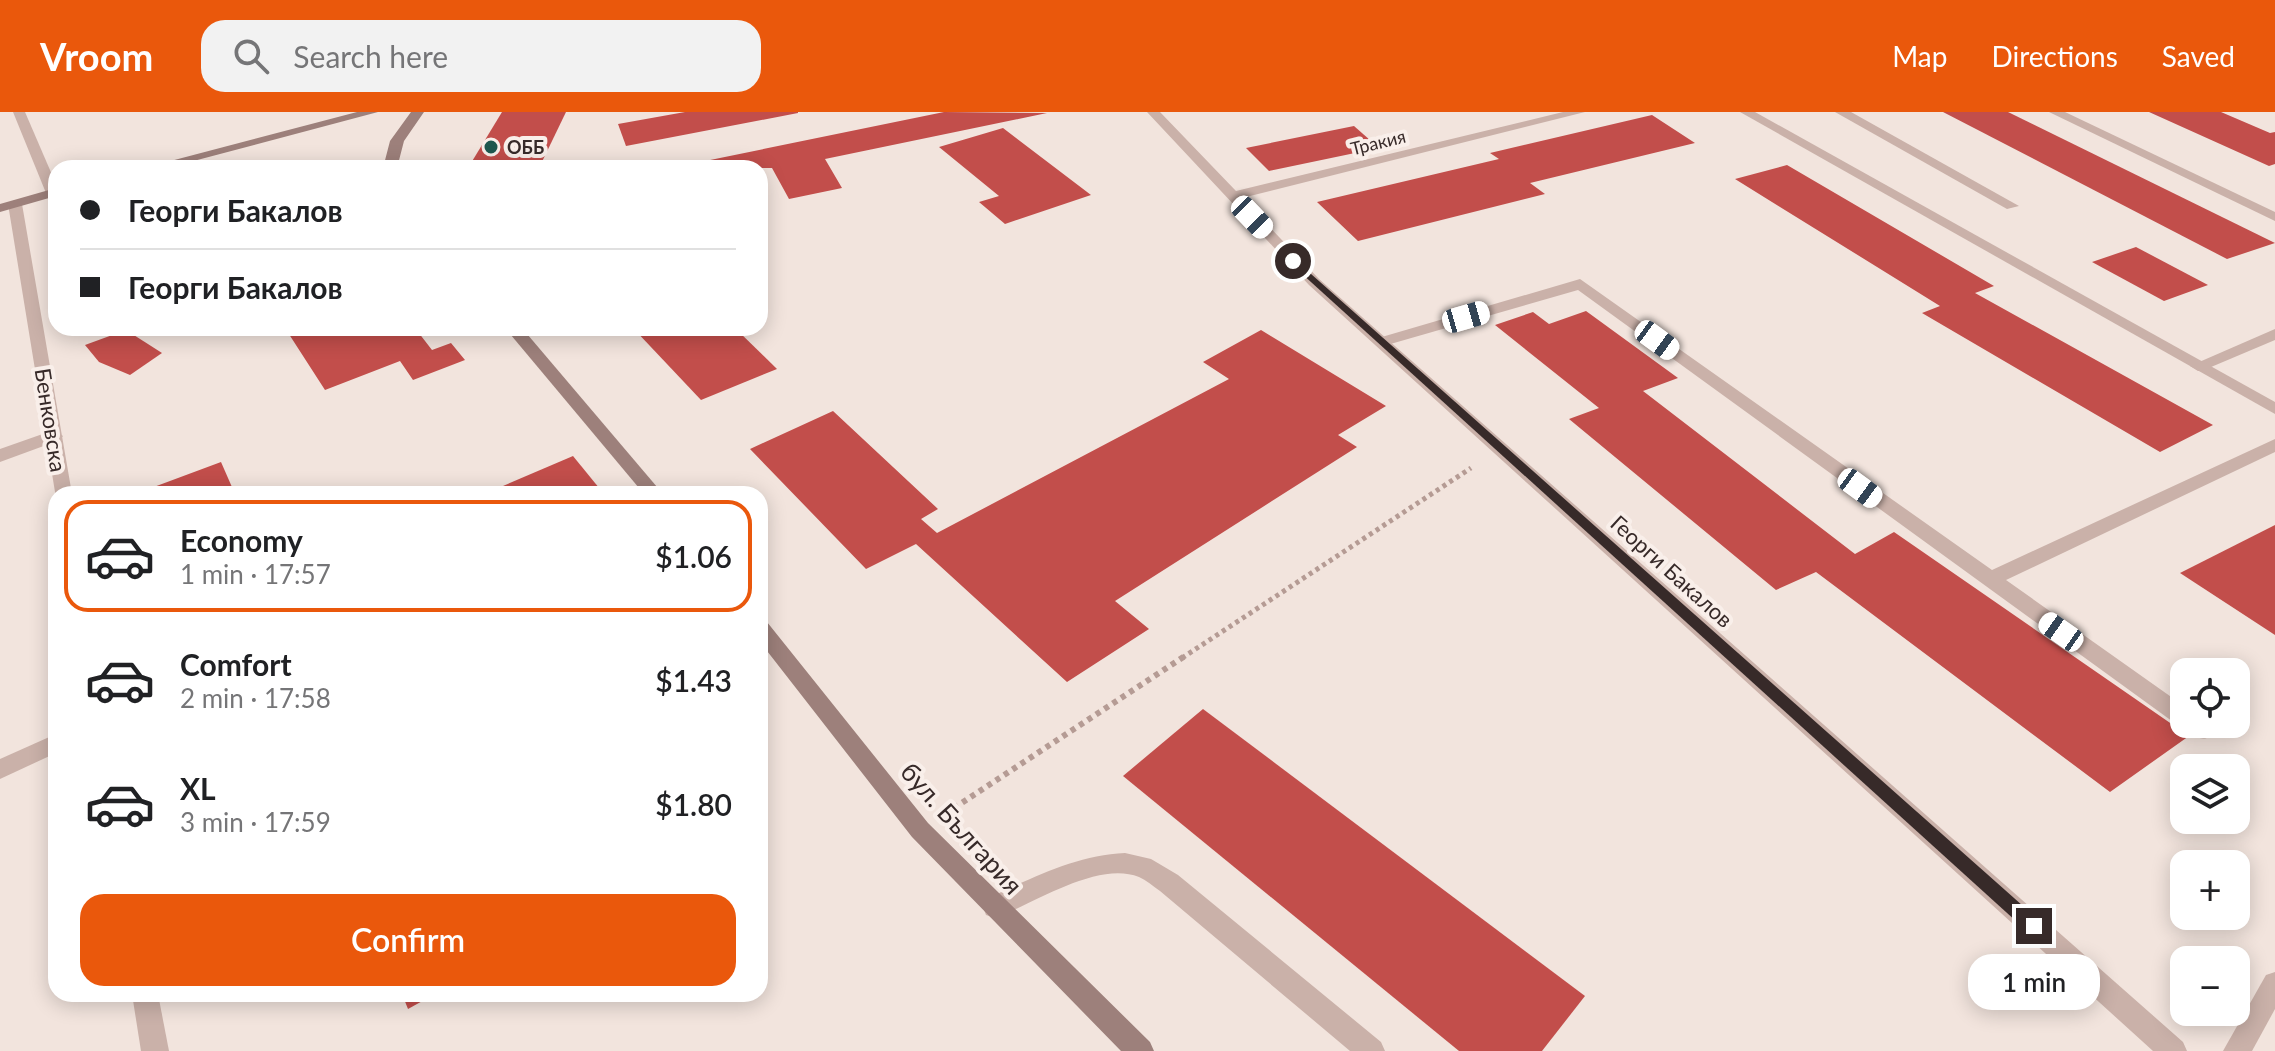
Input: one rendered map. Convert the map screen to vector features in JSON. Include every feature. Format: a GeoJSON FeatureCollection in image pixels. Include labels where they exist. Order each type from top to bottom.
{"type":"FeatureCollection","features":[{"type":"Feature","properties":{"kind":"street"},"geometry":{"type":"LineString","coordinates":[[19,112],[48,176]]}},
{"type":"Feature","properties":{"kind":"street"},"geometry":{"type":"LineString","coordinates":[[183,160],[372,112]]}},
{"type":"Feature","properties":{"kind":"street"},"geometry":{"type":"LineString","coordinates":[[392,160],[397,141],[418,112]]}},
{"type":"Feature","properties":{"kind":"street","name":"Георги Бакалов"},"geometry":{"type":"LineString","coordinates":[[1153,112],[1314,282],[2173,1051]]}},
{"type":"Feature","properties":{"kind":"street","name":"Тракия"},"geometry":{"type":"LineString","coordinates":[[1232,196],[1579,112]]}},
{"type":"Feature","properties":{"kind":"street"},"geometry":{"type":"LineString","coordinates":[[1746,112],[2275,409]]}},
{"type":"Feature","properties":{"kind":"street"},"geometry":{"type":"LineString","coordinates":[[1841,112],[2012,206]]}},
{"type":"Feature","properties":{"kind":"street"},"geometry":{"type":"LineString","coordinates":[[2055,112],[2275,217]]}},
{"type":"Feature","properties":{"kind":"street"},"geometry":{"type":"LineString","coordinates":[[8,206],[48,194]]}},
{"type":"Feature","properties":{"kind":"street","name":"Бенковска"},"geometry":{"type":"LineString","coordinates":[[8,206],[62,486]]}},
{"type":"Feature","properties":{"kind":"street"},"geometry":{"type":"LineString","coordinates":[[1381,342],[1580,284],[2170,708]]}},
{"type":"Feature","properties":{"kind":"street"},"geometry":{"type":"LineString","coordinates":[[2198,366],[2275,334]]}},
{"type":"Feature","properties":{"kind":"street"},"geometry":{"type":"LineString","coordinates":[[520,336],[647,486]]}},
{"type":"Feature","properties":{"kind":"street"},"geometry":{"type":"LineString","coordinates":[[0,456],[54,436]]}},
{"type":"Feature","properties":{"kind":"street"},"geometry":{"type":"LineString","coordinates":[[1988,580],[2275,445]]}},
{"type":"Feature","properties":{"kind":"street","name":"бул. България"},"geometry":{"type":"LineString","coordinates":[[768,637],[920,830],[1140,1051]]}},
{"type":"Feature","properties":{"kind":"street"},"geometry":{"type":"LineString","coordinates":[[0,770],[48,747]]}},
{"type":"Feature","properties":{"kind":"street"},"geometry":{"type":"LineString","coordinates":[[995,907],[1080,872],[1109,864],[1140,867],[1169,883],[1371,1051]]}},
{"type":"Feature","properties":{"kind":"street"},"geometry":{"type":"LineString","coordinates":[[2237,1051],[2275,984]]}},
{"type":"Feature","properties":{"kind":"street"},"geometry":{"type":"LineString","coordinates":[[146,1002],[155,1051]]}},
{"type":"Feature","properties":{"kind":"path"},"geometry":{"type":"LineString","coordinates":[[920,830],[1500,449]]}},
{"type":"Feature","properties":{"kind":"building"},"geometry":{"type":"Polygon","coordinates":[[[502,112],[566,112],[543,160],[473,160],[502,112]]]}},
{"type":"Feature","properties":{"kind":"building"},"geometry":{"type":"Polygon","coordinates":[[[685,112],[798,113],[626,146],[618,124],[685,112]]]}},
{"type":"Feature","properties":{"kind":"building"},"geometry":{"type":"Polygon","coordinates":[[[944,112],[1047,113],[825,159],[842,188],[789,199],[772,168],[768,168],[768,160],[710,160],[944,112]]]}},
{"type":"Feature","properties":{"kind":"building"},"geometry":{"type":"Polygon","coordinates":[[[1943,112],[2008,112],[2275,243],[2227,259],[1943,112]]]}},
{"type":"Feature","properties":{"kind":"building"},"geometry":{"type":"Polygon","coordinates":[[[2149,112],[2221,112],[2270,133],[2275,132],[2275,164],[2269,166],[2149,112]]]}},
{"type":"Feature","properties":{"kind":"building"},"geometry":{"type":"Polygon","coordinates":[[[1652,115],[1695,143],[1530,183],[1545,194],[1358,241],[1317,202],[1499,159],[1490,153],[1652,115]]]}},
{"type":"Feature","properties":{"kind":"building"},"geometry":{"type":"Polygon","coordinates":[[[1354,126],[1379,148],[1269,171],[1246,148],[1354,126]]]}},
{"type":"Feature","properties":{"kind":"building"},"geometry":{"type":"Polygon","coordinates":[[[1003,128],[1091,195],[1005,224],[979,202],[999,196],[939,147],[1003,128]]]}},
{"type":"Feature","properties":{"kind":"building"},"geometry":{"type":"Polygon","coordinates":[[[1787,165],[1994,286],[1975,293],[2213,425],[2160,452],[1922,313],[1940,306],[1735,179],[1787,165]]]}},
{"type":"Feature","properties":{"kind":"building"},"geometry":{"type":"Polygon","coordinates":[[[2136,247],[2208,285],[2164,301],[2092,262],[2136,247]]]}},
{"type":"Feature","properties":{"kind":"building"},"geometry":{"type":"Polygon","coordinates":[[[1586,311],[1678,378],[1643,391],[1855,554],[1894,532],[2170,723],[2170,738],[2186,738],[2110,792],[1816,572],[1776,590],[1569,419],[1599,408],[1495,325],[1533,312],[1549,324],[1586,311]]]}},
{"type":"Feature","properties":{"kind":"building"},"geometry":{"type":"Polygon","coordinates":[[[1261,330],[1386,406],[1338,435],[1357,447],[1115,601],[1149,629],[1067,682],[916,544],[866,569],[750,449],[833,411],[938,509],[921,519],[937,533],[1229,379],[1203,362],[1261,330]]]}},
{"type":"Feature","properties":{"kind":"building"},"geometry":{"type":"Polygon","coordinates":[[[110,336],[135,336],[162,353],[130,375],[99,362],[85,345],[110,336]]]}},
{"type":"Feature","properties":{"kind":"building"},"geometry":{"type":"Polygon","coordinates":[[[290,336],[421,336],[432,350],[451,343],[465,360],[413,380],[400,361],[325,390],[290,336]]]}},
{"type":"Feature","properties":{"kind":"building"},"geometry":{"type":"Polygon","coordinates":[[[641,336],[743,336],[777,369],[701,400],[641,336]]]}},
{"type":"Feature","properties":{"kind":"building"},"geometry":{"type":"Polygon","coordinates":[[[573,456],[597,486],[503,486],[573,456]]]}},
{"type":"Feature","properties":{"kind":"building"},"geometry":{"type":"Polygon","coordinates":[[[221,462],[232,486],[156,486],[221,462]]]}},
{"type":"Feature","properties":{"kind":"building"},"geometry":{"type":"Polygon","coordinates":[[[2275,525],[2275,635],[2180,573],[2275,525]]]}},
{"type":"Feature","properties":{"kind":"building"},"geometry":{"type":"Polygon","coordinates":[[[1203,709],[1585,996],[1542,1051],[1459,1051],[1123,776],[1203,709]]]}},
{"type":"Feature","properties":{"kind":"building"},"geometry":{"type":"Polygon","coordinates":[[[405,1002],[421,1002],[408,1009],[405,1002]]]}},
{"type":"Feature","properties":{"kind":"place","name":"ОББ"},"geometry":{"type":"Point","coordinates":[491,147]}},
{"type":"Feature","properties":{"kind":"route"},"geometry":{"type":"LineString","coordinates":[[1293,261],[2034,926]]}}]}
